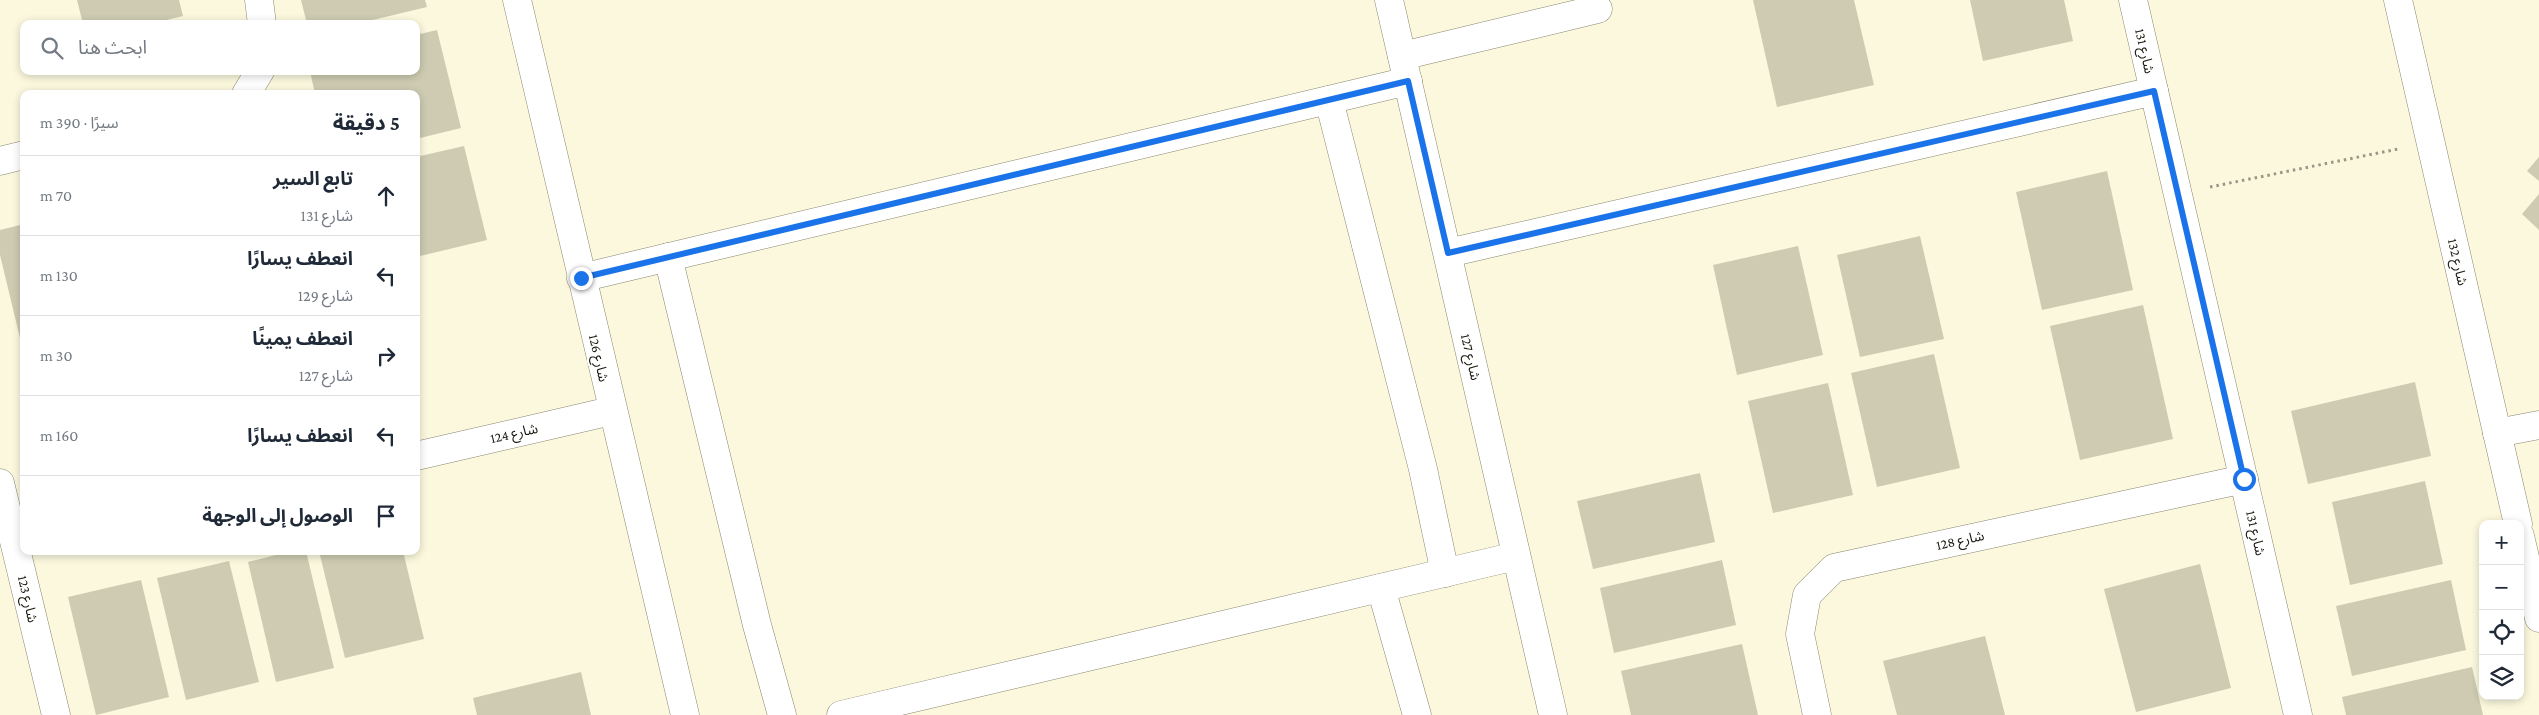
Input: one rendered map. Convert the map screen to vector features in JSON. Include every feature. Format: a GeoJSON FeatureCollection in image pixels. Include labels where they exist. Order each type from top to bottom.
{"type":"FeatureCollection","features":[{"type":"Feature","properties":{"kind":"street"},"geometry":{"type":"LineString","coordinates":[[259,0],[262,20]]}},
{"type":"Feature","properties":{"kind":"street","name":"شارع 126"},"geometry":{"type":"LineString","coordinates":[[516,0],[684,715]]}},
{"type":"Feature","properties":{"kind":"street","name":"شارع 127"},"geometry":{"type":"LineString","coordinates":[[1389,0],[1553,715]]}},
{"type":"Feature","properties":{"kind":"street","name":"شارع 131"},"geometry":{"type":"LineString","coordinates":[[2133,0],[2298,715]]}},
{"type":"Feature","properties":{"kind":"street","name":"شارع 132"},"geometry":{"type":"LineString","coordinates":[[2398,0],[2517,520]]}},
{"type":"Feature","properties":{"kind":"street"},"geometry":{"type":"LineString","coordinates":[[581,278],[1329,100],[1405,69],[1598,9]]}},
{"type":"Feature","properties":{"kind":"street"},"geometry":{"type":"LineString","coordinates":[[248,90],[258,75]]}},
{"type":"Feature","properties":{"kind":"street"},"geometry":{"type":"LineString","coordinates":[[1448,253],[2154,91]]}},
{"type":"Feature","properties":{"kind":"street"},"geometry":{"type":"LineString","coordinates":[[1329,100],[1423,469],[1445,573]]}},
{"type":"Feature","properties":{"kind":"street"},"geometry":{"type":"LineString","coordinates":[[0,161],[20,156]]}},
{"type":"Feature","properties":{"kind":"street"},"geometry":{"type":"LineString","coordinates":[[668,257],[757,625],[782,715]]}},
{"type":"Feature","properties":{"kind":"street","name":"شارع 124"},"geometry":{"type":"LineString","coordinates":[[420,455],[611,410]]}},
{"type":"Feature","properties":{"kind":"street"},"geometry":{"type":"LineString","coordinates":[[2497,433],[2539,425]]}},
{"type":"Feature","properties":{"kind":"street","name":"شارع 128"},"geometry":{"type":"LineString","coordinates":[[1817,715],[1800,634],[1807,595],[1834,568],[2244,479]]}},
{"type":"Feature","properties":{"kind":"street","name":"شارع 123"},"geometry":{"type":"LineString","coordinates":[[0,483],[20,550]]}},
{"type":"Feature","properties":{"kind":"street"},"geometry":{"type":"LineString","coordinates":[[2524,553],[2539,618]]}},
{"type":"Feature","properties":{"kind":"street","name":"شارع 123"},"geometry":{"type":"LineString","coordinates":[[21,555],[56,715]]}},
{"type":"Feature","properties":{"kind":"street"},"geometry":{"type":"LineString","coordinates":[[841,715],[1516,556]]}},
{"type":"Feature","properties":{"kind":"street"},"geometry":{"type":"LineString","coordinates":[[1381,588],[1417,715]]}},
{"type":"Feature","properties":{"kind":"path"},"geometry":{"type":"LineString","coordinates":[[2178,194],[2430,142]]}},
{"type":"Feature","properties":{"kind":"building"},"geometry":{"type":"Polygon","coordinates":[[[77,0],[179,0],[183,16],[166,20],[82,20],[77,0]]]}},
{"type":"Feature","properties":{"kind":"building"},"geometry":{"type":"Polygon","coordinates":[[[301,0],[425,0],[427,7],[373,20],[306,20],[301,0]]]}},
{"type":"Feature","properties":{"kind":"building"},"geometry":{"type":"Polygon","coordinates":[[[1753,0],[1854,0],[1874,85],[1777,107],[1753,0]]]}},
{"type":"Feature","properties":{"kind":"building"},"geometry":{"type":"Polygon","coordinates":[[[1970,0],[2064,0],[2073,41],[1983,61],[1970,0]]]}},
{"type":"Feature","properties":{"kind":"building"},"geometry":{"type":"Polygon","coordinates":[[[437,30],[461,128],[420,138],[420,90],[314,90],[311,75],[420,75],[420,34],[437,30]]]}},
{"type":"Feature","properties":{"kind":"building"},"geometry":{"type":"Polygon","coordinates":[[[464,146],[487,240],[420,256],[420,156],[464,146]]]}},
{"type":"Feature","properties":{"kind":"building"},"geometry":{"type":"Polygon","coordinates":[[[2539,157],[2539,181],[2527,171],[2539,157]]]}},
{"type":"Feature","properties":{"kind":"building"},"geometry":{"type":"Polygon","coordinates":[[[2107,171],[2133,290],[2042,310],[2016,192],[2107,171]]]}},
{"type":"Feature","properties":{"kind":"building"},"geometry":{"type":"Polygon","coordinates":[[[2539,194],[2539,230],[2522,214],[2539,194]]]}},
{"type":"Feature","properties":{"kind":"building"},"geometry":{"type":"Polygon","coordinates":[[[20,225],[20,338],[0,255],[0,230],[20,225]]]}},
{"type":"Feature","properties":{"kind":"building"},"geometry":{"type":"Polygon","coordinates":[[[1920,236],[1944,339],[1860,357],[1837,255],[1920,236]]]}},
{"type":"Feature","properties":{"kind":"building"},"geometry":{"type":"Polygon","coordinates":[[[1798,246],[1823,355],[1737,375],[1713,265],[1798,246]]]}},
{"type":"Feature","properties":{"kind":"building"},"geometry":{"type":"Polygon","coordinates":[[[2143,305],[2173,439],[2080,460],[2050,326],[2143,305]]]}},
{"type":"Feature","properties":{"kind":"building"},"geometry":{"type":"Polygon","coordinates":[[[1934,354],[1960,468],[1877,487],[1851,373],[1934,354]]]}},
{"type":"Feature","properties":{"kind":"building"},"geometry":{"type":"Polygon","coordinates":[[[2415,382],[2431,456],[2308,484],[2291,411],[2415,382]]]}},
{"type":"Feature","properties":{"kind":"building"},"geometry":{"type":"Polygon","coordinates":[[[1828,383],[1853,495],[1773,513],[1748,401],[1828,383]]]}},
{"type":"Feature","properties":{"kind":"building"},"geometry":{"type":"Polygon","coordinates":[[[1700,473],[1715,542],[1593,569],[1577,501],[1700,473]]]}},
{"type":"Feature","properties":{"kind":"building"},"geometry":{"type":"Polygon","coordinates":[[[2425,481],[2443,564],[2350,585],[2332,502],[2425,481]]]}},
{"type":"Feature","properties":{"kind":"building"},"geometry":{"type":"Polygon","coordinates":[[[276,555],[307,555],[334,668],[276,682],[248,562],[276,555]]]}},
{"type":"Feature","properties":{"kind":"building"},"geometry":{"type":"Polygon","coordinates":[[[320,555],[404,555],[424,639],[345,658],[320,555]]]}},
{"type":"Feature","properties":{"kind":"building"},"geometry":{"type":"Polygon","coordinates":[[[1722,560],[1736,625],[1614,653],[1600,588],[1722,560]]]}},
{"type":"Feature","properties":{"kind":"building"},"geometry":{"type":"Polygon","coordinates":[[[229,561],[259,682],[186,700],[157,578],[229,561]]]}},
{"type":"Feature","properties":{"kind":"building"},"geometry":{"type":"Polygon","coordinates":[[[2200,564],[2231,688],[2136,712],[2104,589],[2200,564]]]}},
{"type":"Feature","properties":{"kind":"building"},"geometry":{"type":"Polygon","coordinates":[[[141,580],[169,697],[96,715],[68,597],[141,580]]]}},
{"type":"Feature","properties":{"kind":"building"},"geometry":{"type":"Polygon","coordinates":[[[2451,580],[2466,650],[2352,676],[2336,606],[2451,580]]]}},
{"type":"Feature","properties":{"kind":"building"},"geometry":{"type":"Polygon","coordinates":[[[1985,636],[2005,715],[1897,715],[1883,661],[1985,636]]]}},
{"type":"Feature","properties":{"kind":"building"},"geometry":{"type":"Polygon","coordinates":[[[1742,644],[1758,715],[1631,715],[1621,671],[1742,644]]]}},
{"type":"Feature","properties":{"kind":"building"},"geometry":{"type":"Polygon","coordinates":[[[2472,667],[2483,715],[2346,715],[2342,697],[2472,667]]]}},
{"type":"Feature","properties":{"kind":"building"},"geometry":{"type":"Polygon","coordinates":[[[581,672],[591,715],[477,715],[473,698],[581,672]]]}},
{"type":"Feature","properties":{"kind":"route"},"geometry":{"type":"LineString","coordinates":[[581,278],[1408,81],[1448,253],[2154,91],[2244,479]]}}]}
